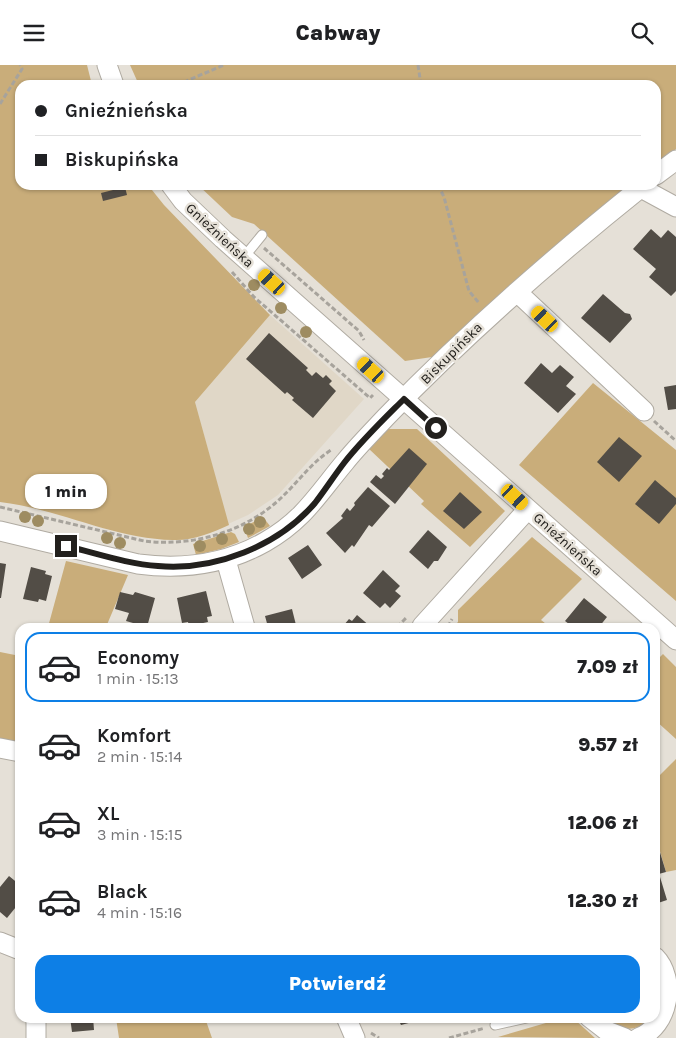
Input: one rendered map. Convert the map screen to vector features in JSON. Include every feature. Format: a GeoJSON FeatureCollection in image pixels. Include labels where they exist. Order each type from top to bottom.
{"type":"FeatureCollection","features":[{"type":"Feature","properties":{"kind":"street"},"geometry":{"type":"LineString","coordinates":[[107,65],[112,80]]}},
{"type":"Feature","properties":{"kind":"street"},"geometry":{"type":"LineString","coordinates":[[661,171],[676,160]]}},
{"type":"Feature","properties":{"kind":"street","name":"Gnieźnieńska"},"geometry":{"type":"LineString","coordinates":[[175,190],[237,263],[404,399],[653,623]]}},
{"type":"Feature","properties":{"kind":"street","name":"Biskupińska"},"geometry":{"type":"LineString","coordinates":[[0,531],[159,567],[226,560],[265,542],[294,523],[315,503],[345,461],[404,399],[489,315],[637,190]]}},
{"type":"Feature","properties":{"kind":"street"},"geometry":{"type":"LineString","coordinates":[[648,190],[676,207]]}},
{"type":"Feature","properties":{"kind":"street"},"geometry":{"type":"LineString","coordinates":[[517,293],[644,411]]}},
{"type":"Feature","properties":{"kind":"street"},"geometry":{"type":"LineString","coordinates":[[425,623],[528,509]]}},
{"type":"Feature","properties":{"kind":"street"},"geometry":{"type":"LineString","coordinates":[[226,560],[243,623]]}},
{"type":"Feature","properties":{"kind":"street","name":"Gnieźnieńska"},"geometry":{"type":"LineString","coordinates":[[660,629],[676,640]]}},
{"type":"Feature","properties":{"kind":"street"},"geometry":{"type":"LineString","coordinates":[[0,748],[15,751]]}},
{"type":"Feature","properties":{"kind":"street"},"geometry":{"type":"LineString","coordinates":[[0,942],[15,948]]}},
{"type":"Feature","properties":{"kind":"street"},"geometry":{"type":"LineString","coordinates":[[660,962],[673,977],[674,989],[669,1007],[660,1020]]}},
{"type":"Feature","properties":{"kind":"street"},"geometry":{"type":"LineString","coordinates":[[36,1023],[36,1038]]}},
{"type":"Feature","properties":{"kind":"street"},"geometry":{"type":"LineString","coordinates":[[349,1023],[355,1038]]}},
{"type":"Feature","properties":{"kind":"street"},"geometry":{"type":"LineString","coordinates":[[597,1023],[607,1031],[625,1038]]}},
{"type":"Feature","properties":{"kind":"street"},"geometry":{"type":"LineString","coordinates":[[638,1038],[647,1035],[658,1023]]}},
{"type":"Feature","properties":{"kind":"lane"},"geometry":{"type":"LineString","coordinates":[[237,263],[259,238]]}},
{"type":"Feature","properties":{"kind":"lane"},"geometry":{"type":"LineString","coordinates":[[495,1025],[504,1023]]}},
{"type":"Feature","properties":{"kind":"path"},"geometry":{"type":"LineString","coordinates":[[15,80],[22,69],[20,65]]}},
{"type":"Feature","properties":{"kind":"path"},"geometry":{"type":"LineString","coordinates":[[189,80],[224,65]]}},
{"type":"Feature","properties":{"kind":"path"},"geometry":{"type":"LineString","coordinates":[[418,65],[420,80]]}},
{"type":"Feature","properties":{"kind":"path"},"geometry":{"type":"LineString","coordinates":[[0,104],[15,80]]}},
{"type":"Feature","properties":{"kind":"path"},"geometry":{"type":"LineString","coordinates":[[440,190],[444,197],[468,291],[489,315]]}},
{"type":"Feature","properties":{"kind":"path"},"geometry":{"type":"LineString","coordinates":[[259,238],[359,331],[366,345]]}},
{"type":"Feature","properties":{"kind":"path"},"geometry":{"type":"LineString","coordinates":[[237,263],[254,297],[370,397],[376,391]]}},
{"type":"Feature","properties":{"kind":"path"},"geometry":{"type":"LineString","coordinates":[[644,411],[676,441]]}},
{"type":"Feature","properties":{"kind":"path"},"geometry":{"type":"LineString","coordinates":[[0,507],[144,541],[167,544],[185,543],[237,527],[262,515],[298,481],[316,460],[338,443]]}},
{"type":"Feature","properties":{"kind":"path"},"geometry":{"type":"LineString","coordinates":[[449,1038],[495,1025]]}},
{"type":"Feature","properties":{"kind":"shaded area"},"geometry":{"type":"Polygon","coordinates":[[[0,65],[87,65],[91,80],[15,80],[15,190],[152,190],[164,205],[270,315],[195,402],[229,525],[195,538],[173,540],[151,538],[129,535],[44,511],[0,502],[0,65]]]}},
{"type":"Feature","properties":{"kind":"shaded area"},"geometry":{"type":"Polygon","coordinates":[[[130,65],[676,65],[676,149],[661,162],[661,80],[137,80],[130,65]]]}},
{"type":"Feature","properties":{"kind":"shaded area"},"geometry":{"type":"Polygon","coordinates":[[[203,190],[628,190],[432,357],[405,361],[254,224],[232,217],[203,190]]]}},
{"type":"Feature","properties":{"kind":"shaded area"},"geometry":{"type":"Polygon","coordinates":[[[270,315],[364,399],[278,495],[248,515],[228,524],[195,402],[270,315]]]}},
{"type":"Feature","properties":{"kind":"shaded area"},"geometry":{"type":"Polygon","coordinates":[[[593,383],[676,450],[676,601],[519,465],[593,383]]]}},
{"type":"Feature","properties":{"kind":"shaded area"},"geometry":{"type":"Polygon","coordinates":[[[385,429],[417,429],[505,511],[470,547],[421,504],[424,501],[368,448],[385,429]]]}},
{"type":"Feature","properties":{"kind":"shaded area"},"geometry":{"type":"Polygon","coordinates":[[[263,517],[270,526],[248,538],[244,527],[263,517]]]}},
{"type":"Feature","properties":{"kind":"shaded area"},"geometry":{"type":"Polygon","coordinates":[[[231,532],[235,534],[239,542],[196,555],[193,544],[231,532]]]}},
{"type":"Feature","properties":{"kind":"shaded area"},"geometry":{"type":"Polygon","coordinates":[[[532,537],[582,579],[541,620],[545,623],[457,623],[458,610],[532,537]]]}},
{"type":"Feature","properties":{"kind":"shaded area"},"geometry":{"type":"Polygon","coordinates":[[[66,561],[128,575],[108,623],[49,623],[66,561]]]}},
{"type":"Feature","properties":{"kind":"shaded area"},"geometry":{"type":"Polygon","coordinates":[[[0,652],[15,655],[15,744],[0,739],[0,652]]]}},
{"type":"Feature","properties":{"kind":"shaded area"},"geometry":{"type":"Polygon","coordinates":[[[663,654],[676,667],[676,739],[660,725],[660,657],[663,654]]]}},
{"type":"Feature","properties":{"kind":"shaded area"},"geometry":{"type":"Polygon","coordinates":[[[676,759],[676,870],[666,872],[660,851],[660,775],[676,759]]]}},
{"type":"Feature","properties":{"kind":"shaded area"},"geometry":{"type":"Polygon","coordinates":[[[117,1023],[207,1023],[212,1038],[119,1038],[117,1023]]]}},
{"type":"Feature","properties":{"kind":"shaded area"},"geometry":{"type":"Polygon","coordinates":[[[546,1023],[578,1023],[595,1038],[498,1037],[546,1023]]]}},
{"type":"Feature","properties":{"kind":"shaded area"},"geometry":{"type":"Polygon","coordinates":[[[612,1023],[645,1023],[632,1029],[612,1023]]]}},
{"type":"Feature","properties":{"kind":"building"},"geometry":{"type":"Polygon","coordinates":[[[113,190],[126,190],[127,195],[103,201],[101,193],[113,190]]]}},
{"type":"Feature","properties":{"kind":"building"},"geometry":{"type":"Polygon","coordinates":[[[651,229],[661,238],[668,230],[676,237],[676,291],[671,296],[649,277],[656,269],[633,249],[651,229]]]}},
{"type":"Feature","properties":{"kind":"building"},"geometry":{"type":"Polygon","coordinates":[[[603,294],[625,313],[630,314],[632,319],[610,343],[581,318],[603,294]]]}},
{"type":"Feature","properties":{"kind":"building"},"geometry":{"type":"Polygon","coordinates":[[[269,333],[308,368],[306,370],[312,376],[316,372],[323,378],[326,375],[332,381],[329,384],[336,391],[313,418],[292,400],[294,398],[287,392],[285,394],[246,359],[269,333]]]}},
{"type":"Feature","properties":{"kind":"building"},"geometry":{"type":"Polygon","coordinates":[[[541,363],[552,373],[560,365],[574,377],[566,386],[576,394],[558,413],[524,383],[541,363]]]}},
{"type":"Feature","properties":{"kind":"building"},"geometry":{"type":"Polygon","coordinates":[[[676,385],[676,409],[668,410],[664,387],[676,385]]]}},
{"type":"Feature","properties":{"kind":"building"},"geometry":{"type":"Polygon","coordinates":[[[619,437],[642,456],[619,482],[597,462],[619,437]]]}},
{"type":"Feature","properties":{"kind":"building"},"geometry":{"type":"Polygon","coordinates":[[[409,448],[427,464],[395,504],[370,482],[376,475],[381,479],[384,476],[382,474],[387,468],[389,470],[409,448]]]}},
{"type":"Feature","properties":{"kind":"building"},"geometry":{"type":"Polygon","coordinates":[[[655,480],[676,498],[676,504],[659,524],[635,504],[655,480]]]}},
{"type":"Feature","properties":{"kind":"building"},"geometry":{"type":"Polygon","coordinates":[[[368,487],[390,506],[372,527],[369,525],[354,547],[352,545],[345,553],[326,533],[343,518],[341,516],[347,508],[350,511],[355,505],[354,503],[368,487]]]}},
{"type":"Feature","properties":{"kind":"building"},"geometry":{"type":"Polygon","coordinates":[[[460,492],[482,512],[464,529],[443,511],[460,492]]]}},
{"type":"Feature","properties":{"kind":"building"},"geometry":{"type":"Polygon","coordinates":[[[428,530],[447,547],[438,561],[434,561],[428,569],[409,552],[428,530]]]}},
{"type":"Feature","properties":{"kind":"building"},"geometry":{"type":"Polygon","coordinates":[[[308,545],[322,565],[302,579],[288,558],[308,545]]]}},
{"type":"Feature","properties":{"kind":"building"},"geometry":{"type":"Polygon","coordinates":[[[0,563],[6,564],[1,598],[0,598],[0,563]]]}},
{"type":"Feature","properties":{"kind":"building"},"geometry":{"type":"Polygon","coordinates":[[[31,567],[46,571],[45,574],[52,576],[46,601],[39,599],[38,602],[23,599],[31,567]]]}},
{"type":"Feature","properties":{"kind":"building"},"geometry":{"type":"Polygon","coordinates":[[[383,570],[400,586],[395,591],[401,596],[390,608],[385,603],[380,608],[363,593],[383,570]]]}},
{"type":"Feature","properties":{"kind":"building"},"geometry":{"type":"Polygon","coordinates":[[[206,591],[212,616],[207,617],[208,622],[182,623],[177,598],[206,591]]]}},
{"type":"Feature","properties":{"kind":"building"},"geometry":{"type":"Polygon","coordinates":[[[120,592],[133,595],[135,592],[155,598],[148,623],[126,621],[129,613],[115,609],[120,592]]]}},
{"type":"Feature","properties":{"kind":"building"},"geometry":{"type":"Polygon","coordinates":[[[584,598],[607,617],[602,623],[568,623],[565,621],[584,598]]]}},
{"type":"Feature","properties":{"kind":"building"},"geometry":{"type":"Polygon","coordinates":[[[292,609],[296,623],[267,623],[265,616],[292,609]]]}},
{"type":"Feature","properties":{"kind":"building"},"geometry":{"type":"Polygon","coordinates":[[[357,615],[366,623],[346,623],[349,619],[352,621],[357,615]]]}},
{"type":"Feature","properties":{"kind":"building"},"geometry":{"type":"Polygon","coordinates":[[[660,852],[666,872],[660,874],[660,852]]]}},
{"type":"Feature","properties":{"kind":"building"},"geometry":{"type":"Polygon","coordinates":[[[9,876],[15,881],[15,908],[7,918],[0,912],[0,887],[9,876]]]}},
{"type":"Feature","properties":{"kind":"building"},"geometry":{"type":"Polygon","coordinates":[[[660,877],[667,900],[660,902],[660,877]]]}},
{"type":"Feature","properties":{"kind":"building"},"geometry":{"type":"Polygon","coordinates":[[[71,1023],[93,1023],[94,1030],[72,1032],[71,1023]]]}},
{"type":"Feature","properties":{"kind":"route"},"geometry":{"type":"LineString","coordinates":[[66,546],[159,567],[226,560],[265,542],[294,523],[315,503],[345,461],[404,399],[436,428]]}}]}
